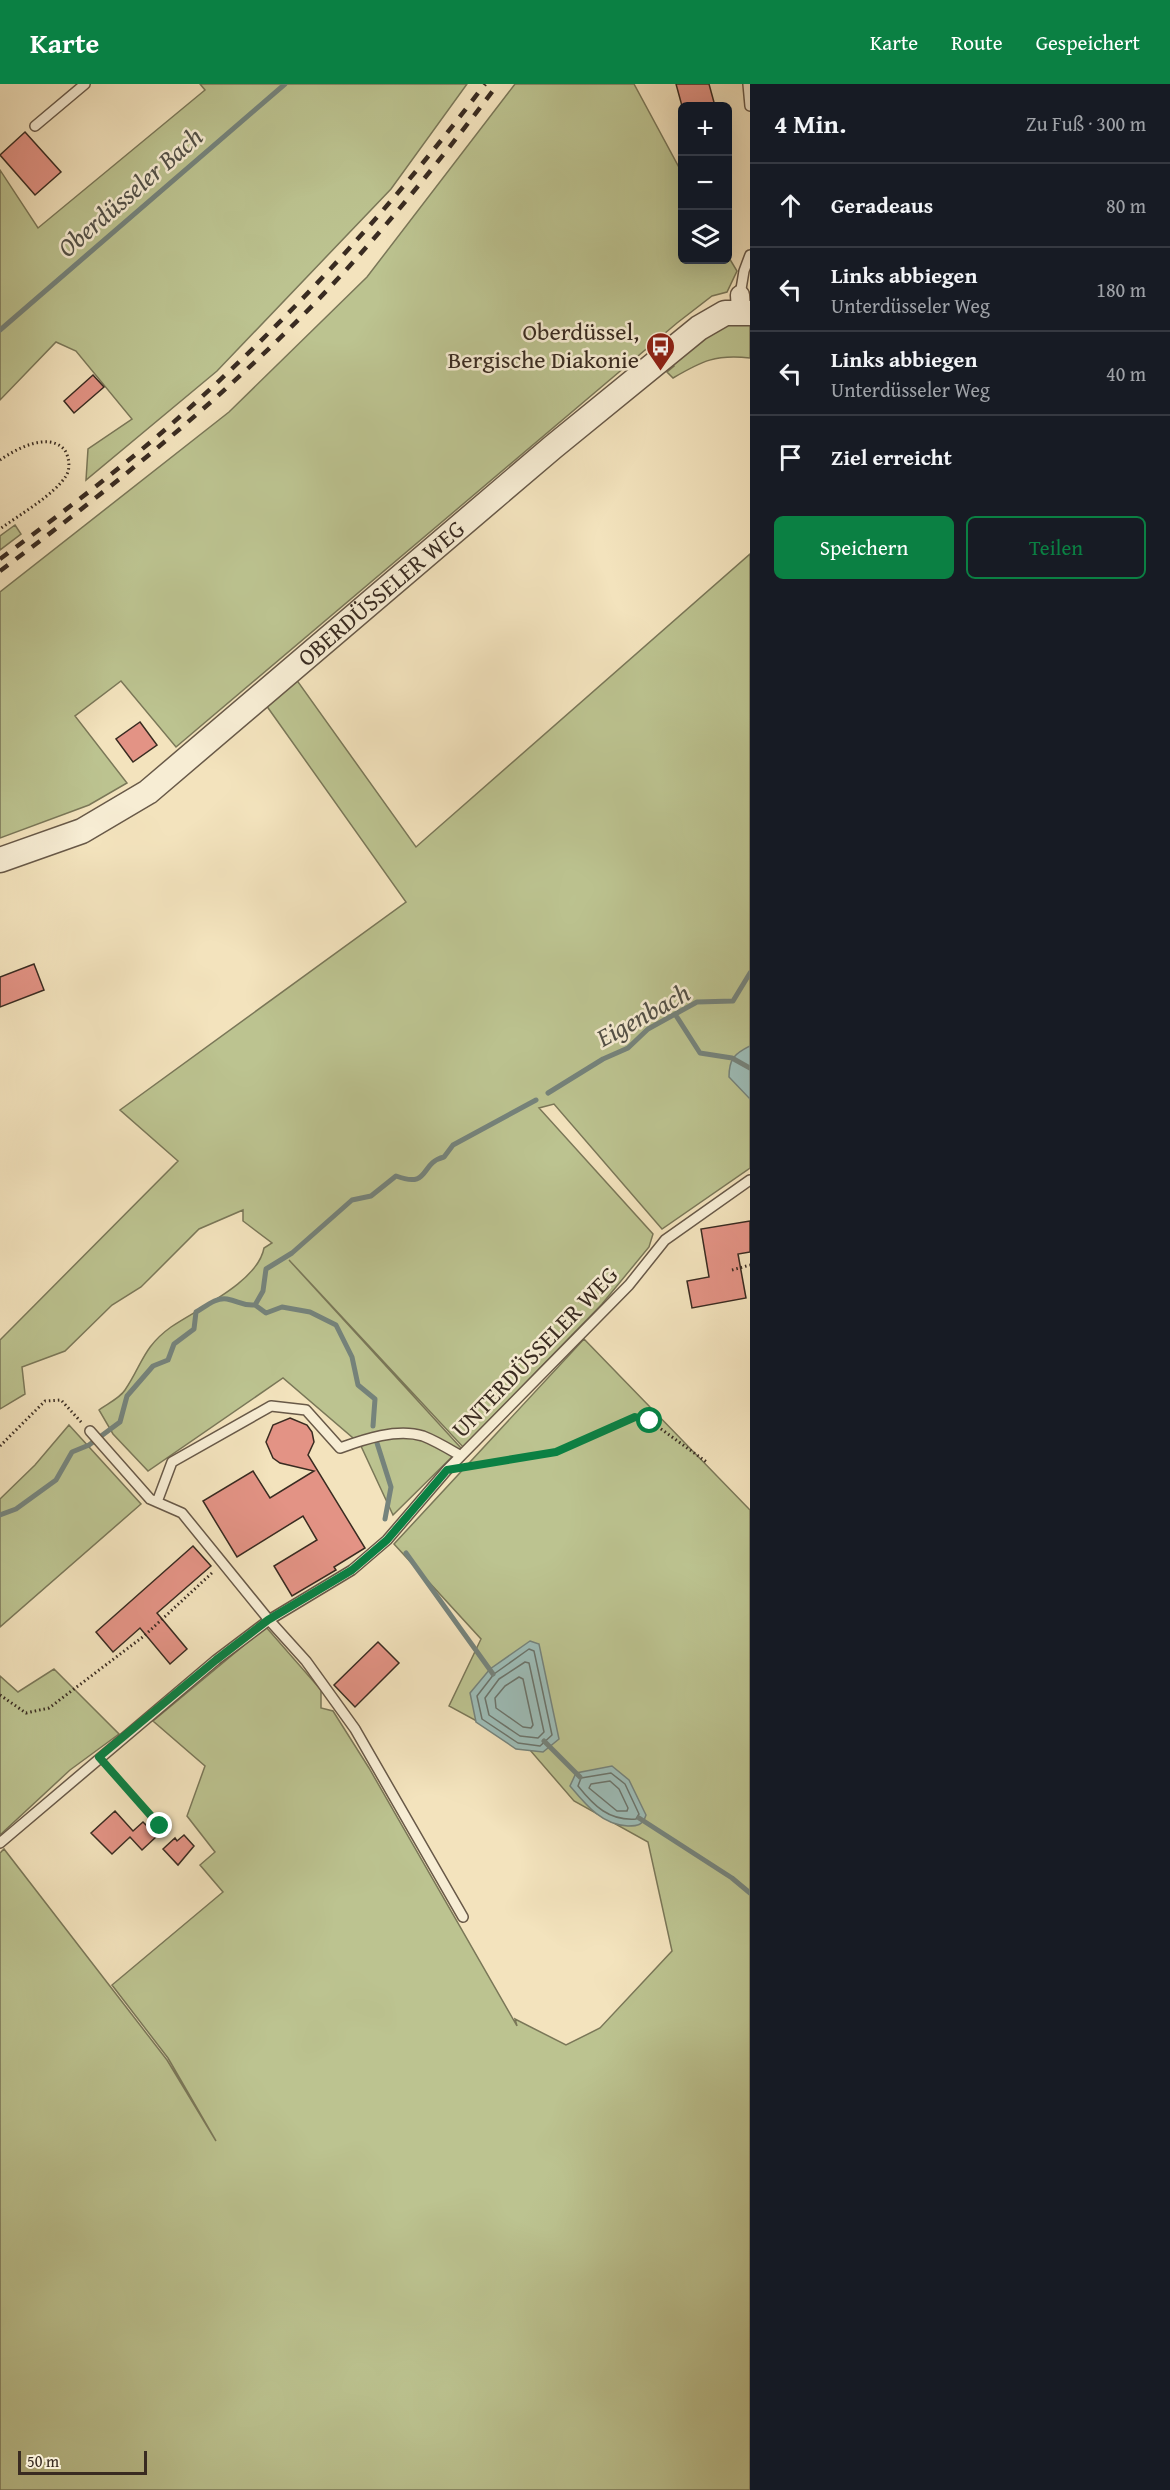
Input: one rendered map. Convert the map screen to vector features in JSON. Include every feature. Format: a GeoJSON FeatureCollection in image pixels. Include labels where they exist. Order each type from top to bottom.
{"type":"FeatureCollection","features":[{"type":"Feature","properties":{"kind":"street","name":"OBERDÜSSELER WEG"},"geometry":{"type":"LineString","coordinates":[[0,860],[82,831],[148,792],[669,351],[713,318],[744,306]]}},
{"type":"Feature","properties":{"kind":"lane"},"geometry":{"type":"LineString","coordinates":[[35,126],[85,84]]}},
{"type":"Feature","properties":{"kind":"lane"},"geometry":{"type":"LineString","coordinates":[[748,84],[750,106]]}},
{"type":"Feature","properties":{"kind":"lane"},"geometry":{"type":"LineString","coordinates":[[744,306],[744,271],[750,255]]}},
{"type":"Feature","properties":{"kind":"lane","name":"UNTERDÜSSELER WEG"},"geometry":{"type":"LineString","coordinates":[[0,1843],[216,1660],[268,1620],[352,1570],[387,1540],[447,1470],[629,1285],[665,1240],[750,1180]]}},
{"type":"Feature","properties":{"kind":"lane"},"geometry":{"type":"LineString","coordinates":[[158,1502],[172,1462],[271,1406],[306,1410],[340,1448],[361,1440],[402,1433],[423,1436],[461,1456]]}},
{"type":"Feature","properties":{"kind":"lane"},"geometry":{"type":"LineString","coordinates":[[90,1431],[150,1498],[182,1513],[268,1620],[306,1661],[354,1729],[463,1917]]}},
{"type":"Feature","properties":{"kind":"path"},"geometry":{"type":"LineString","coordinates":[[0,460],[24,447],[49,442],[64,449],[69,469],[57,485],[0,529]]}},
{"type":"Feature","properties":{"kind":"path"},"geometry":{"type":"LineString","coordinates":[[732,1270],[750,1265]]}},
{"type":"Feature","properties":{"kind":"path"},"geometry":{"type":"LineString","coordinates":[[0,1446],[45,1401],[61,1400],[90,1431]]}},
{"type":"Feature","properties":{"kind":"path"},"geometry":{"type":"LineString","coordinates":[[447,1470],[556,1452],[635,1417],[650,1421],[708,1463]]}},
{"type":"Feature","properties":{"kind":"path"},"geometry":{"type":"LineString","coordinates":[[0,1695],[26,1713],[49,1708],[144,1636],[223,1563]]}},
{"type":"Feature","properties":{"kind":"path"},"geometry":{"type":"LineString","coordinates":[[99,1757],[160,1826]]}},
{"type":"Feature","properties":{"kind":"green space"},"geometry":{"type":"Polygon","coordinates":[[[200,84],[467,84],[391,189],[217,371],[86,480],[88,449],[132,419],[76,351],[56,342],[0,400],[0,170],[38,228],[205,90],[200,84]]]}},
{"type":"Feature","properties":{"kind":"green space"},"geometry":{"type":"Polygon","coordinates":[[[515,84],[634,84],[678,166],[678,264],[732,263],[737,271],[727,292],[712,296],[677,323],[176,747],[121,681],[75,716],[127,783],[89,805],[0,838],[0,592],[229,412],[367,277],[515,84]]]}},
{"type":"Feature","properties":{"kind":"green space"},"geometry":{"type":"Polygon","coordinates":[[[750,323],[750,358],[728,357],[710,360],[673,378],[667,372],[674,366],[672,363],[717,326],[750,323]]]}},
{"type":"Feature","properties":{"kind":"green space"},"geometry":{"type":"Polygon","coordinates":[[[15,525],[21,534],[0,550],[0,536],[15,525]]]}},
{"type":"Feature","properties":{"kind":"green space"},"geometry":{"type":"Polygon","coordinates":[[[750,554],[750,1168],[662,1229],[554,1104],[539,1108],[653,1234],[649,1247],[602,1304],[463,1447],[289,1260],[461,1448],[393,1515],[360,1444],[283,1378],[148,1471],[113,1434],[99,1410],[123,1393],[149,1349],[162,1334],[239,1283],[251,1272],[264,1248],[272,1243],[243,1221],[243,1210],[199,1229],[141,1287],[112,1305],[65,1351],[22,1367],[25,1394],[0,1409],[0,1340],[178,1161],[120,1110],[406,902],[266,705],[296,679],[416,847],[750,554]]]}},
{"type":"Feature","properties":{"kind":"green space"},"geometry":{"type":"Polygon","coordinates":[[[584,1339],[750,1510],[750,2490],[0,2490],[0,1853],[4,1849],[167,2060],[216,2141],[168,2058],[112,1985],[223,1892],[200,1865],[215,1852],[187,1816],[205,1766],[153,1721],[266,1627],[321,1690],[321,1708],[333,1711],[369,1768],[517,2026],[515,2019],[566,2045],[600,2028],[672,1951],[648,1842],[574,1801],[530,1750],[449,1706],[481,1639],[394,1544],[584,1339]]]}},
{"type":"Feature","properties":{"kind":"green space"},"geometry":{"type":"Polygon","coordinates":[[[69,1425],[141,1504],[0,1627],[0,1499],[35,1465],[69,1425]]]}},
{"type":"Feature","properties":{"kind":"green space"},"geometry":{"type":"Polygon","coordinates":[[[54,1669],[119,1734],[70,1770],[0,1835],[0,1676],[18,1692],[54,1669]]]}},
{"type":"Feature","properties":{"kind":"water"},"geometry":{"type":"Polygon","coordinates":[[[750,1046],[750,1099],[729,1077],[730,1066],[734,1058],[750,1046]]]}},
{"type":"Feature","properties":{"kind":"water"},"geometry":{"type":"Polygon","coordinates":[[[530,1641],[539,1644],[559,1739],[543,1752],[516,1749],[476,1722],[470,1693],[490,1669],[530,1641]]]}},
{"type":"Feature","properties":{"kind":"water"},"geometry":{"type":"Polygon","coordinates":[[[612,1766],[629,1780],[646,1815],[640,1824],[619,1825],[602,1818],[570,1786],[576,1773],[612,1766]]]}},
{"type":"Feature","properties":{"kind":"building"},"geometry":{"type":"Polygon","coordinates":[[[676,84],[709,84],[714,102],[681,102],[676,84]]]}},
{"type":"Feature","properties":{"kind":"building"},"geometry":{"type":"Polygon","coordinates":[[[25,132],[61,172],[35,195],[0,155],[25,132]]]}},
{"type":"Feature","properties":{"kind":"building"},"geometry":{"type":"Polygon","coordinates":[[[93,375],[104,387],[74,413],[64,401],[93,375]]]}},
{"type":"Feature","properties":{"kind":"building"},"geometry":{"type":"Polygon","coordinates":[[[140,722],[157,745],[133,762],[116,739],[140,722]]]}},
{"type":"Feature","properties":{"kind":"building"},"geometry":{"type":"Polygon","coordinates":[[[34,964],[44,990],[0,1007],[0,977],[34,964]]]}},
{"type":"Feature","properties":{"kind":"building"},"geometry":{"type":"Polygon","coordinates":[[[750,1221],[750,1252],[738,1254],[746,1298],[692,1308],[687,1281],[709,1277],[701,1229],[750,1221]]]}},
{"type":"Feature","properties":{"kind":"building"},"geometry":{"type":"Polygon","coordinates":[[[290,1418],[307,1425],[312,1432],[314,1442],[308,1455],[365,1548],[334,1567],[336,1570],[292,1596],[274,1566],[317,1540],[303,1516],[237,1557],[203,1501],[253,1471],[270,1498],[314,1471],[280,1463],[273,1458],[266,1442],[273,1425],[290,1418]]]}},
{"type":"Feature","properties":{"kind":"building"},"geometry":{"type":"Polygon","coordinates":[[[193,1546],[211,1566],[157,1613],[187,1649],[170,1664],[140,1628],[113,1652],[96,1632],[193,1546]]]}},
{"type":"Feature","properties":{"kind":"building"},"geometry":{"type":"Polygon","coordinates":[[[378,1642],[399,1663],[355,1707],[334,1685],[378,1642]]]}},
{"type":"Feature","properties":{"kind":"building"},"geometry":{"type":"Polygon","coordinates":[[[115,1811],[133,1831],[143,1822],[157,1836],[142,1850],[130,1837],[112,1854],[91,1833],[115,1811]]]}},
{"type":"Feature","properties":{"kind":"building"},"geometry":{"type":"Polygon","coordinates":[[[184,1835],[194,1846],[178,1865],[163,1849],[175,1838],[177,1841],[184,1835]]]}},
{"type":"Feature","properties":{"kind":"waterway","name":"Oberdüsseler Bach"},"geometry":{"type":"LineString","coordinates":[[0,330],[285,84]]}},
{"type":"Feature","properties":{"kind":"waterway","name":"Eigenbach"},"geometry":{"type":"LineString","coordinates":[[548,1093],[603,1059],[628,1048],[648,1029],[697,1002],[733,1001],[750,973]]}},
{"type":"Feature","properties":{"kind":"waterway"},"geometry":{"type":"LineString","coordinates":[[675,1014],[700,1053],[732,1058],[750,1068]]}},
{"type":"Feature","properties":{"kind":"waterway","name":"Eigenbach"},"geometry":{"type":"LineString","coordinates":[[0,1515],[16,1509],[56,1480],[72,1452],[89,1445],[120,1422],[127,1396],[153,1366],[168,1360],[174,1344],[194,1329],[196,1312],[223,1299],[255,1305],[263,1291],[266,1269],[292,1253],[352,1200],[371,1196],[396,1176],[407,1179],[420,1177],[431,1164],[444,1157],[453,1145],[536,1100]]}},
{"type":"Feature","properties":{"kind":"waterway"},"geometry":{"type":"LineString","coordinates":[[255,1305],[266,1313],[282,1307],[310,1312],[336,1325],[352,1357],[358,1385],[375,1399],[373,1426]]}},
{"type":"Feature","properties":{"kind":"waterway"},"geometry":{"type":"LineString","coordinates":[[377,1443],[391,1487],[385,1519]]}},
{"type":"Feature","properties":{"kind":"waterway"},"geometry":{"type":"LineString","coordinates":[[406,1553],[493,1674]]}},
{"type":"Feature","properties":{"kind":"waterway"},"geometry":{"type":"LineString","coordinates":[[544,1741],[580,1777]]}},
{"type":"Feature","properties":{"kind":"waterway"},"geometry":{"type":"LineString","coordinates":[[639,1818],[732,1878],[750,1893]]}},
{"type":"Feature","properties":{"kind":"railway"},"geometry":{"type":"LineString","coordinates":[[0,559],[124,464],[235,366],[348,250],[418,169],[485,84]]}},
{"type":"Feature","properties":{"kind":"railway"},"geometry":{"type":"LineString","coordinates":[[0,571],[140,462],[273,345],[374,239],[498,84]]}},
{"type":"Feature","properties":{"kind":"place","name":"Oberdüssel, Bergische Diakonie"},"geometry":{"type":"Point","coordinates":[660,372]}},
{"type":"Feature","properties":{"kind":"route"},"geometry":{"type":"LineString","coordinates":[[160,1826],[99,1757],[216,1660],[268,1620],[352,1570],[387,1540],[447,1470],[556,1452],[635,1417],[650,1421]]}}]}
